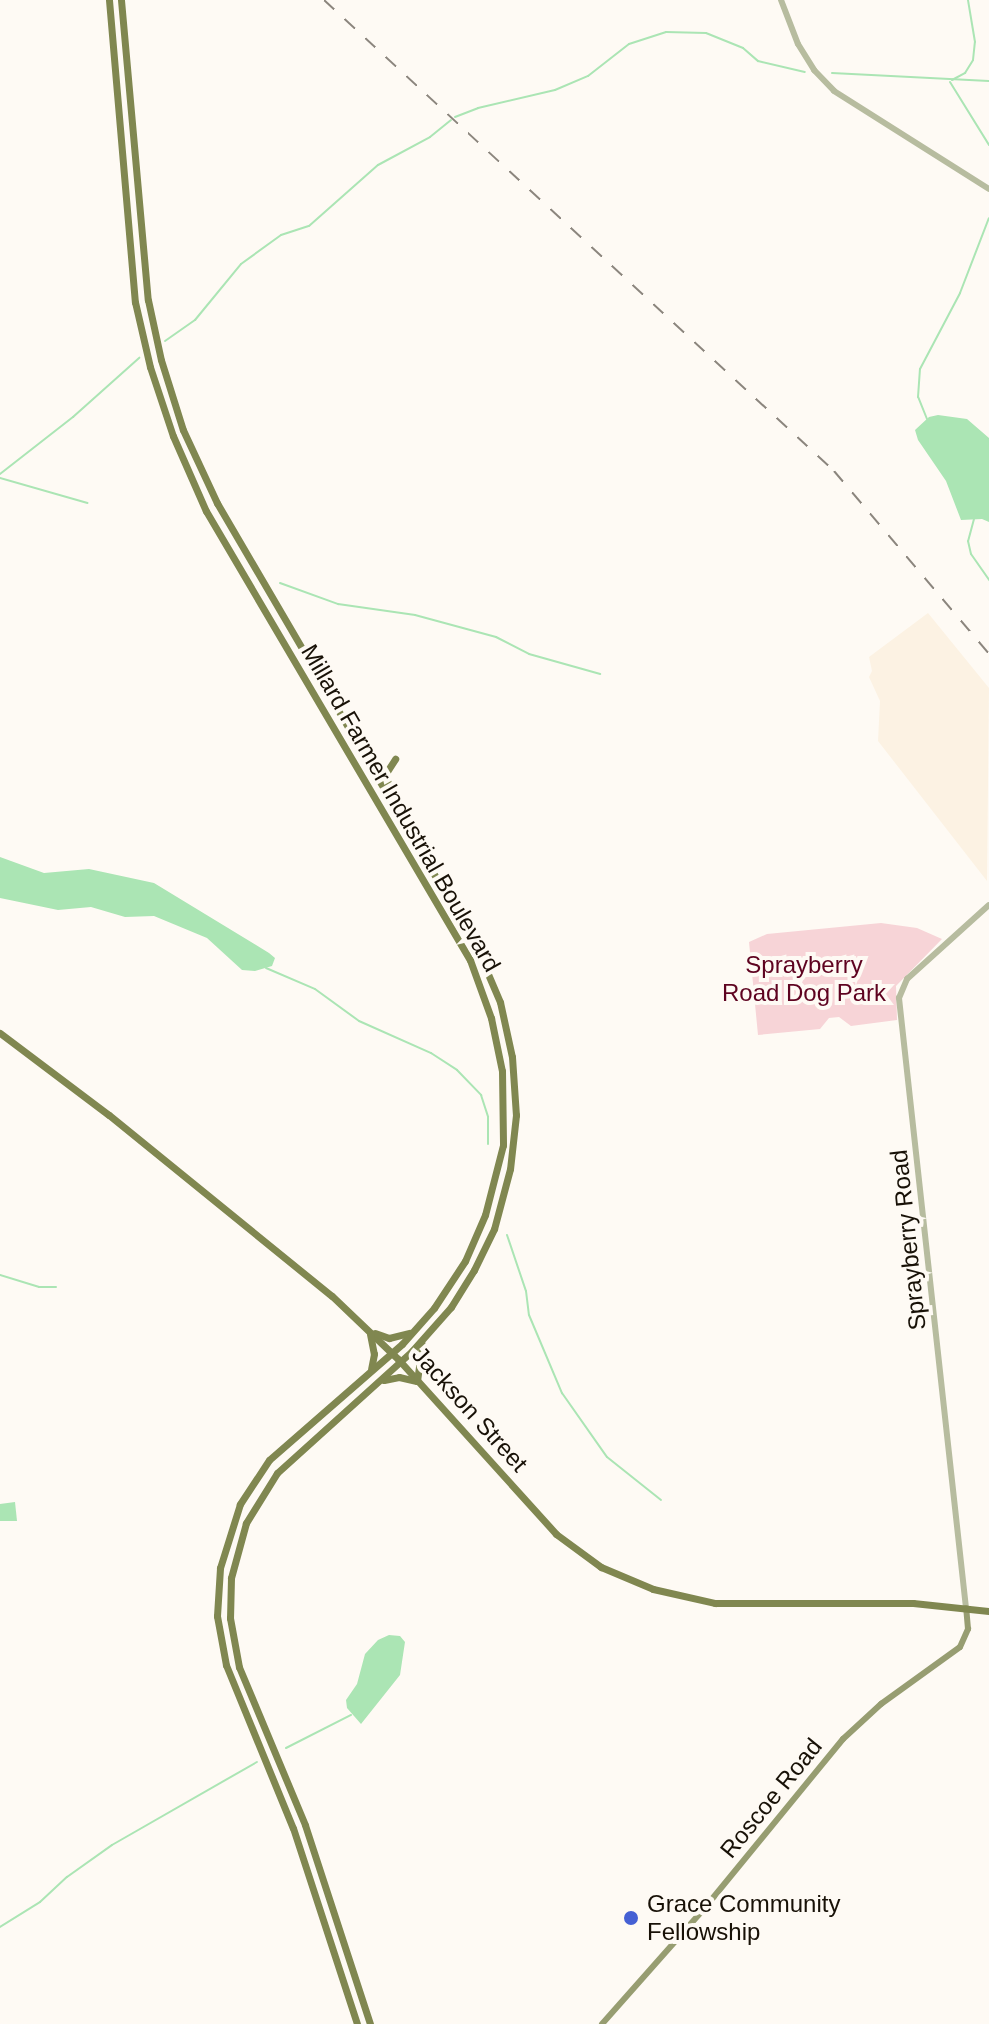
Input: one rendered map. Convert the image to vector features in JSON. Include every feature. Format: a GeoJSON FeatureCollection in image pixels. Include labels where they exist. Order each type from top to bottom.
{"type":"FeatureCollection","features":[{"type":"Feature","properties":{"kind":"main road","name":"Millard Farmer Industrial Boulevard"},"geometry":{"type":"LineString","coordinates":[[109,0],[135,302],[150,367],[173,436],[206,511],[470,960],[495,1031],[504,1115],[503,1145],[478,1234],[459,1271],[415,1330],[269,1460],[253,1484],[228,1535],[217,1603],[220,1640],[230,1678],[293,1828],[357,2024]]}},
{"type":"Feature","properties":{"kind":"main road","name":"Millard Farmer Industrial Boulevard"},"geometry":{"type":"LineString","coordinates":[[121,0],[143,267],[157,341],[175,406],[217,503],[489,973],[508,1032],[516,1100],[510,1169],[494,1229],[459,1295],[424,1340],[281,1467],[263,1490],[236,1552],[230,1605],[239,1667],[305,1825],[370,2024]]}},
{"type":"Feature","properties":{"kind":"main road"},"geometry":{"type":"LineString","coordinates":[[395,759],[386,779],[397,811]]}},
{"type":"Feature","properties":{"kind":"main road","name":"Jackson Street"},"geometry":{"type":"LineString","coordinates":[[0,1033],[271,1245],[370,1332],[401,1362],[556,1534],[601,1567],[633,1582],[715,1603],[913,1603],[989,1611]]}},
{"type":"Feature","properties":{"kind":"main road"},"geometry":{"type":"LineString","coordinates":[[370,1371],[374,1354],[370,1332],[389,1338],[415,1330]]}},
{"type":"Feature","properties":{"kind":"main road"},"geometry":{"type":"LineString","coordinates":[[378,1382],[399,1377],[417,1381],[424,1340]]}},
{"type":"Feature","properties":{"kind":"main road","name":"Roscoe Road"},"geometry":{"type":"LineString","coordinates":[[602,2024],[706,1906],[843,1739],[866,1715],[960,1647],[968,1629],[966,1608]]}},
{"type":"Feature","properties":{"kind":"street"},"geometry":{"type":"LineString","coordinates":[[781,0],[798,44],[814,70],[834,91],[989,189]]}},
{"type":"Feature","properties":{"kind":"street","name":"Sprayberry Road"},"geometry":{"type":"LineString","coordinates":[[966,1608],[899,998],[907,979],[989,905]]}},
{"type":"Feature","properties":{"kind":"shaded area"},"geometry":{"type":"Polygon","coordinates":[[[938,415],[967,419],[989,438],[989,522],[982,519],[961,520],[946,481],[918,440],[915,430],[929,417],[938,415]]]}},
{"type":"Feature","properties":{"kind":"shaded area"},"geometry":{"type":"Polygon","coordinates":[[[928,613],[989,688],[987,881],[878,741],[880,701],[869,677],[872,671],[869,657],[928,613]]]}},
{"type":"Feature","properties":{"kind":"shaded area"},"geometry":{"type":"Polygon","coordinates":[[[0,857],[44,873],[89,869],[154,883],[269,953],[275,958],[272,966],[255,971],[242,970],[207,938],[154,916],[125,917],[91,907],[58,910],[0,898],[0,857]]]}},
{"type":"Feature","properties":{"kind":"shaded area"},"geometry":{"type":"Polygon","coordinates":[[[15,1502],[17,1521],[0,1521],[0,1504],[15,1502]]]}},
{"type":"Feature","properties":{"kind":"shaded area"},"geometry":{"type":"Polygon","coordinates":[[[389,1635],[400,1636],[405,1642],[400,1675],[361,1724],[347,1708],[346,1700],[357,1684],[365,1654],[378,1640],[389,1635]]]}},
{"type":"Feature","properties":{"kind":"green space","name":"Sprayberry Road Dog Park"},"geometry":{"type":"Polygon","coordinates":[[[881,923],[917,928],[942,939],[896,986],[897,1020],[851,1026],[839,1017],[829,1018],[820,1029],[758,1035],[749,942],[767,934],[881,923]]]}},
{"type":"Feature","properties":{"kind":"waterway"},"geometry":{"type":"LineString","coordinates":[[952,80],[965,73],[973,60],[975,42],[968,0]]}},
{"type":"Feature","properties":{"kind":"waterway"},"geometry":{"type":"LineString","coordinates":[[455,117],[478,108],[555,90],[588,76],[629,44],[666,32],[706,33],[743,48],[758,61],[805,72]]}},
{"type":"Feature","properties":{"kind":"waterway"},"geometry":{"type":"LineString","coordinates":[[832,73],[989,81]]}},
{"type":"Feature","properties":{"kind":"waterway"},"geometry":{"type":"LineString","coordinates":[[950,82],[989,145]]}},
{"type":"Feature","properties":{"kind":"waterway"},"geometry":{"type":"LineString","coordinates":[[165,341],[195,320],[241,264],[281,235],[309,226],[378,165],[430,137],[451,120]]}},
{"type":"Feature","properties":{"kind":"waterway"},"geometry":{"type":"LineString","coordinates":[[927,419],[918,397],[920,369],[960,293],[989,218]]}},
{"type":"Feature","properties":{"kind":"waterway"},"geometry":{"type":"LineString","coordinates":[[0,474],[73,417],[139,358]]}},
{"type":"Feature","properties":{"kind":"waterway"},"geometry":{"type":"LineString","coordinates":[[0,478],[87,503]]}},
{"type":"Feature","properties":{"kind":"waterway"},"geometry":{"type":"LineString","coordinates":[[974,519],[968,541],[971,554],[989,580]]}},
{"type":"Feature","properties":{"kind":"waterway"},"geometry":{"type":"LineString","coordinates":[[280,583],[338,604],[415,615],[496,637],[529,654],[600,674]]}},
{"type":"Feature","properties":{"kind":"waterway"},"geometry":{"type":"LineString","coordinates":[[266,968],[315,989],[359,1021],[431,1053],[457,1070],[481,1095],[488,1117],[488,1144]]}},
{"type":"Feature","properties":{"kind":"waterway"},"geometry":{"type":"LineString","coordinates":[[507,1235],[526,1291],[529,1315],[562,1393],[607,1457],[661,1500]]}},
{"type":"Feature","properties":{"kind":"waterway"},"geometry":{"type":"LineString","coordinates":[[0,1275],[39,1287],[56,1287]]}},
{"type":"Feature","properties":{"kind":"waterway"},"geometry":{"type":"LineString","coordinates":[[286,1748],[351,1715]]}},
{"type":"Feature","properties":{"kind":"waterway"},"geometry":{"type":"LineString","coordinates":[[0,1927],[40,1902],[67,1877],[112,1845],[257,1762]]}},
{"type":"Feature","properties":{"kind":"railway"},"geometry":{"type":"LineString","coordinates":[[324,0],[834,471],[989,654]]}},
{"type":"Feature","properties":{"kind":"place","name":"Grace Community Fellowship"},"geometry":{"type":"Point","coordinates":[631,1918]}}]}
